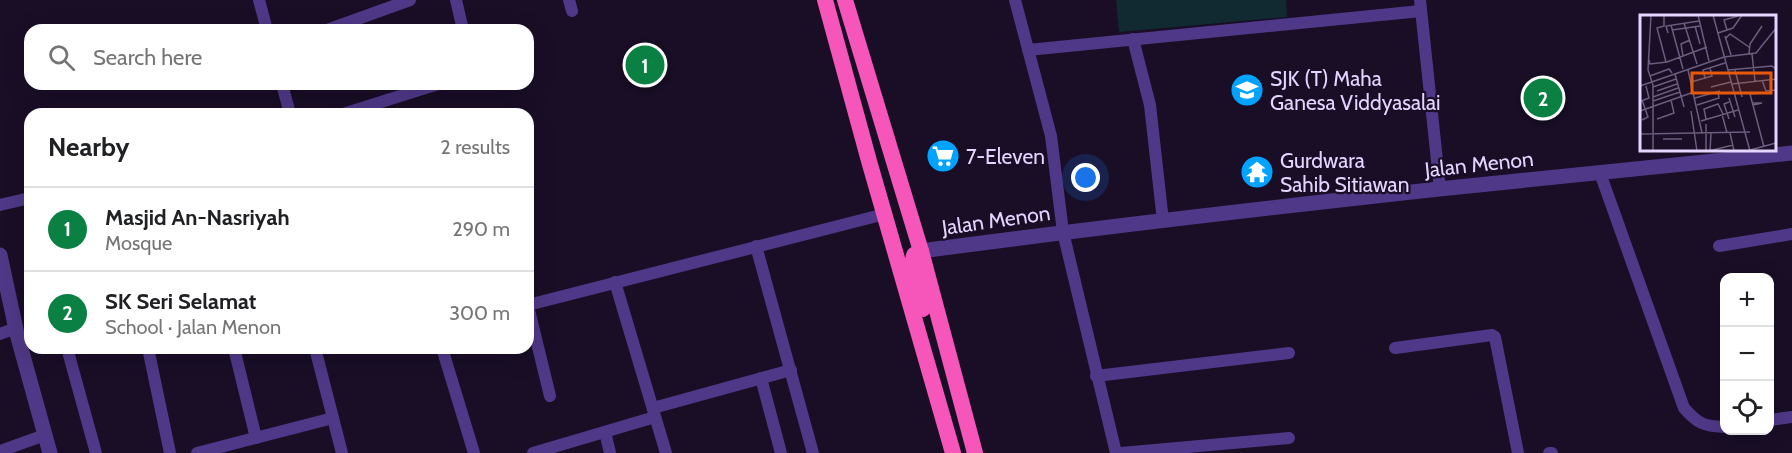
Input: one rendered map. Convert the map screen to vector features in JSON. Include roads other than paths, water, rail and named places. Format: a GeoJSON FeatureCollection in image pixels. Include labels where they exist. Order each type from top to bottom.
{"type":"FeatureCollection","features":[{"type":"Feature","properties":{"kind":"highway"},"geometry":{"type":"LineString","coordinates":[[825,0],[953,453]]}},
{"type":"Feature","properties":{"kind":"highway"},"geometry":{"type":"LineString","coordinates":[[845,0],[921,251],[972,448]]}},
{"type":"Feature","properties":{"kind":"highway"},"geometry":{"type":"LineString","coordinates":[[861,57],[877,145],[891,195],[892,203],[885,214]]}},
{"type":"Feature","properties":{"kind":"highway"},"geometry":{"type":"LineString","coordinates":[[921,251],[914,255],[912,265],[930,334],[928,366]]}},
{"type":"Feature","properties":{"kind":"street"},"geometry":{"type":"LineString","coordinates":[[259,0],[265,24]]}},
{"type":"Feature","properties":{"kind":"street"},"geometry":{"type":"LineString","coordinates":[[344,24],[410,0]]}},
{"type":"Feature","properties":{"kind":"street"},"geometry":{"type":"LineString","coordinates":[[456,0],[462,24]]}},
{"type":"Feature","properties":{"kind":"street"},"geometry":{"type":"LineString","coordinates":[[1015,0],[1051,136],[1063,232],[1116,453]]}},
{"type":"Feature","properties":{"kind":"street"},"geometry":{"type":"LineString","coordinates":[[1028,50],[1421,5],[1440,189]]}},
{"type":"Feature","properties":{"kind":"street"},"geometry":{"type":"LineString","coordinates":[[1133,39],[1150,105],[1163,221]]}},
{"type":"Feature","properties":{"kind":"street"},"geometry":{"type":"LineString","coordinates":[[284,90],[288,108]]}},
{"type":"Feature","properties":{"kind":"street"},"geometry":{"type":"LineString","coordinates":[[382,108],[424,90]]}},
{"type":"Feature","properties":{"kind":"street","name":"Jalan Menon"},"geometry":{"type":"LineString","coordinates":[[921,251],[1063,232],[1440,189],[1792,153]]}},
{"type":"Feature","properties":{"kind":"street"},"geometry":{"type":"LineString","coordinates":[[1600,173],[1684,408],[1694,420],[1706,426],[1720,427]]}},
{"type":"Feature","properties":{"kind":"street"},"geometry":{"type":"LineString","coordinates":[[0,205],[24,199]]}},
{"type":"Feature","properties":{"kind":"street"},"geometry":{"type":"LineString","coordinates":[[534,304],[885,214]]}},
{"type":"Feature","properties":{"kind":"street"},"geometry":{"type":"LineString","coordinates":[[1719,246],[1792,234]]}},
{"type":"Feature","properties":{"kind":"street"},"geometry":{"type":"LineString","coordinates":[[756,246],[813,453]]}},
{"type":"Feature","properties":{"kind":"street"},"geometry":{"type":"LineString","coordinates":[[0,255],[21,331],[0,334]]}},
{"type":"Feature","properties":{"kind":"street"},"geometry":{"type":"LineString","coordinates":[[615,282],[666,453]]}},
{"type":"Feature","properties":{"kind":"street"},"geometry":{"type":"LineString","coordinates":[[534,331],[550,396]]}},
{"type":"Feature","properties":{"kind":"street"},"geometry":{"type":"LineString","coordinates":[[1395,348],[1492,335],[1495,338],[1518,453]]}},
{"type":"Feature","properties":{"kind":"street"},"geometry":{"type":"LineString","coordinates":[[1096,376],[1289,352]]}},
{"type":"Feature","properties":{"kind":"street"},"geometry":{"type":"LineString","coordinates":[[26,354],[50,453]]}},
{"type":"Feature","properties":{"kind":"street"},"geometry":{"type":"LineString","coordinates":[[69,354],[96,453]]}},
{"type":"Feature","properties":{"kind":"street"},"geometry":{"type":"LineString","coordinates":[[149,354],[170,453]]}},
{"type":"Feature","properties":{"kind":"street"},"geometry":{"type":"LineString","coordinates":[[235,354],[256,438]]}},
{"type":"Feature","properties":{"kind":"street"},"geometry":{"type":"LineString","coordinates":[[317,354],[342,453]]}},
{"type":"Feature","properties":{"kind":"street"},"geometry":{"type":"LineString","coordinates":[[444,354],[474,453]]}},
{"type":"Feature","properties":{"kind":"street"},"geometry":{"type":"LineString","coordinates":[[532,453],[605,432],[654,412],[791,370]]}},
{"type":"Feature","properties":{"kind":"street"},"geometry":{"type":"LineString","coordinates":[[761,378],[781,453]]}},
{"type":"Feature","properties":{"kind":"street"},"geometry":{"type":"LineString","coordinates":[[1774,419],[1792,417]]}},
{"type":"Feature","properties":{"kind":"street"},"geometry":{"type":"LineString","coordinates":[[197,453],[333,418]]}},
{"type":"Feature","properties":{"kind":"street"},"geometry":{"type":"LineString","coordinates":[[605,432],[610,453]]}},
{"type":"Feature","properties":{"kind":"street"},"geometry":{"type":"LineString","coordinates":[[0,451],[21,449],[45,435]]}},
{"type":"Feature","properties":{"kind":"street"},"geometry":{"type":"LineString","coordinates":[[1121,453],[1289,438]]}},
{"type":"Feature","properties":{"kind":"place","name":"Masjid An-Nasriyah"},"geometry":{"type":"Point","coordinates":[645,65]}},
{"type":"Feature","properties":{"kind":"place","name":"SJK (T) Maha Ganesa Viddyasalai"},"geometry":{"type":"Point","coordinates":[1247,90]}},
{"type":"Feature","properties":{"kind":"place","name":"SK Seri Selamat"},"geometry":{"type":"Point","coordinates":[1543,98]}},
{"type":"Feature","properties":{"kind":"place","name":"7-Eleven"},"geometry":{"type":"Point","coordinates":[943,156]}},
{"type":"Feature","properties":{"kind":"place","name":"Gurdwara Sahib Sitiawan"},"geometry":{"type":"Point","coordinates":[1257,172]}}]}
